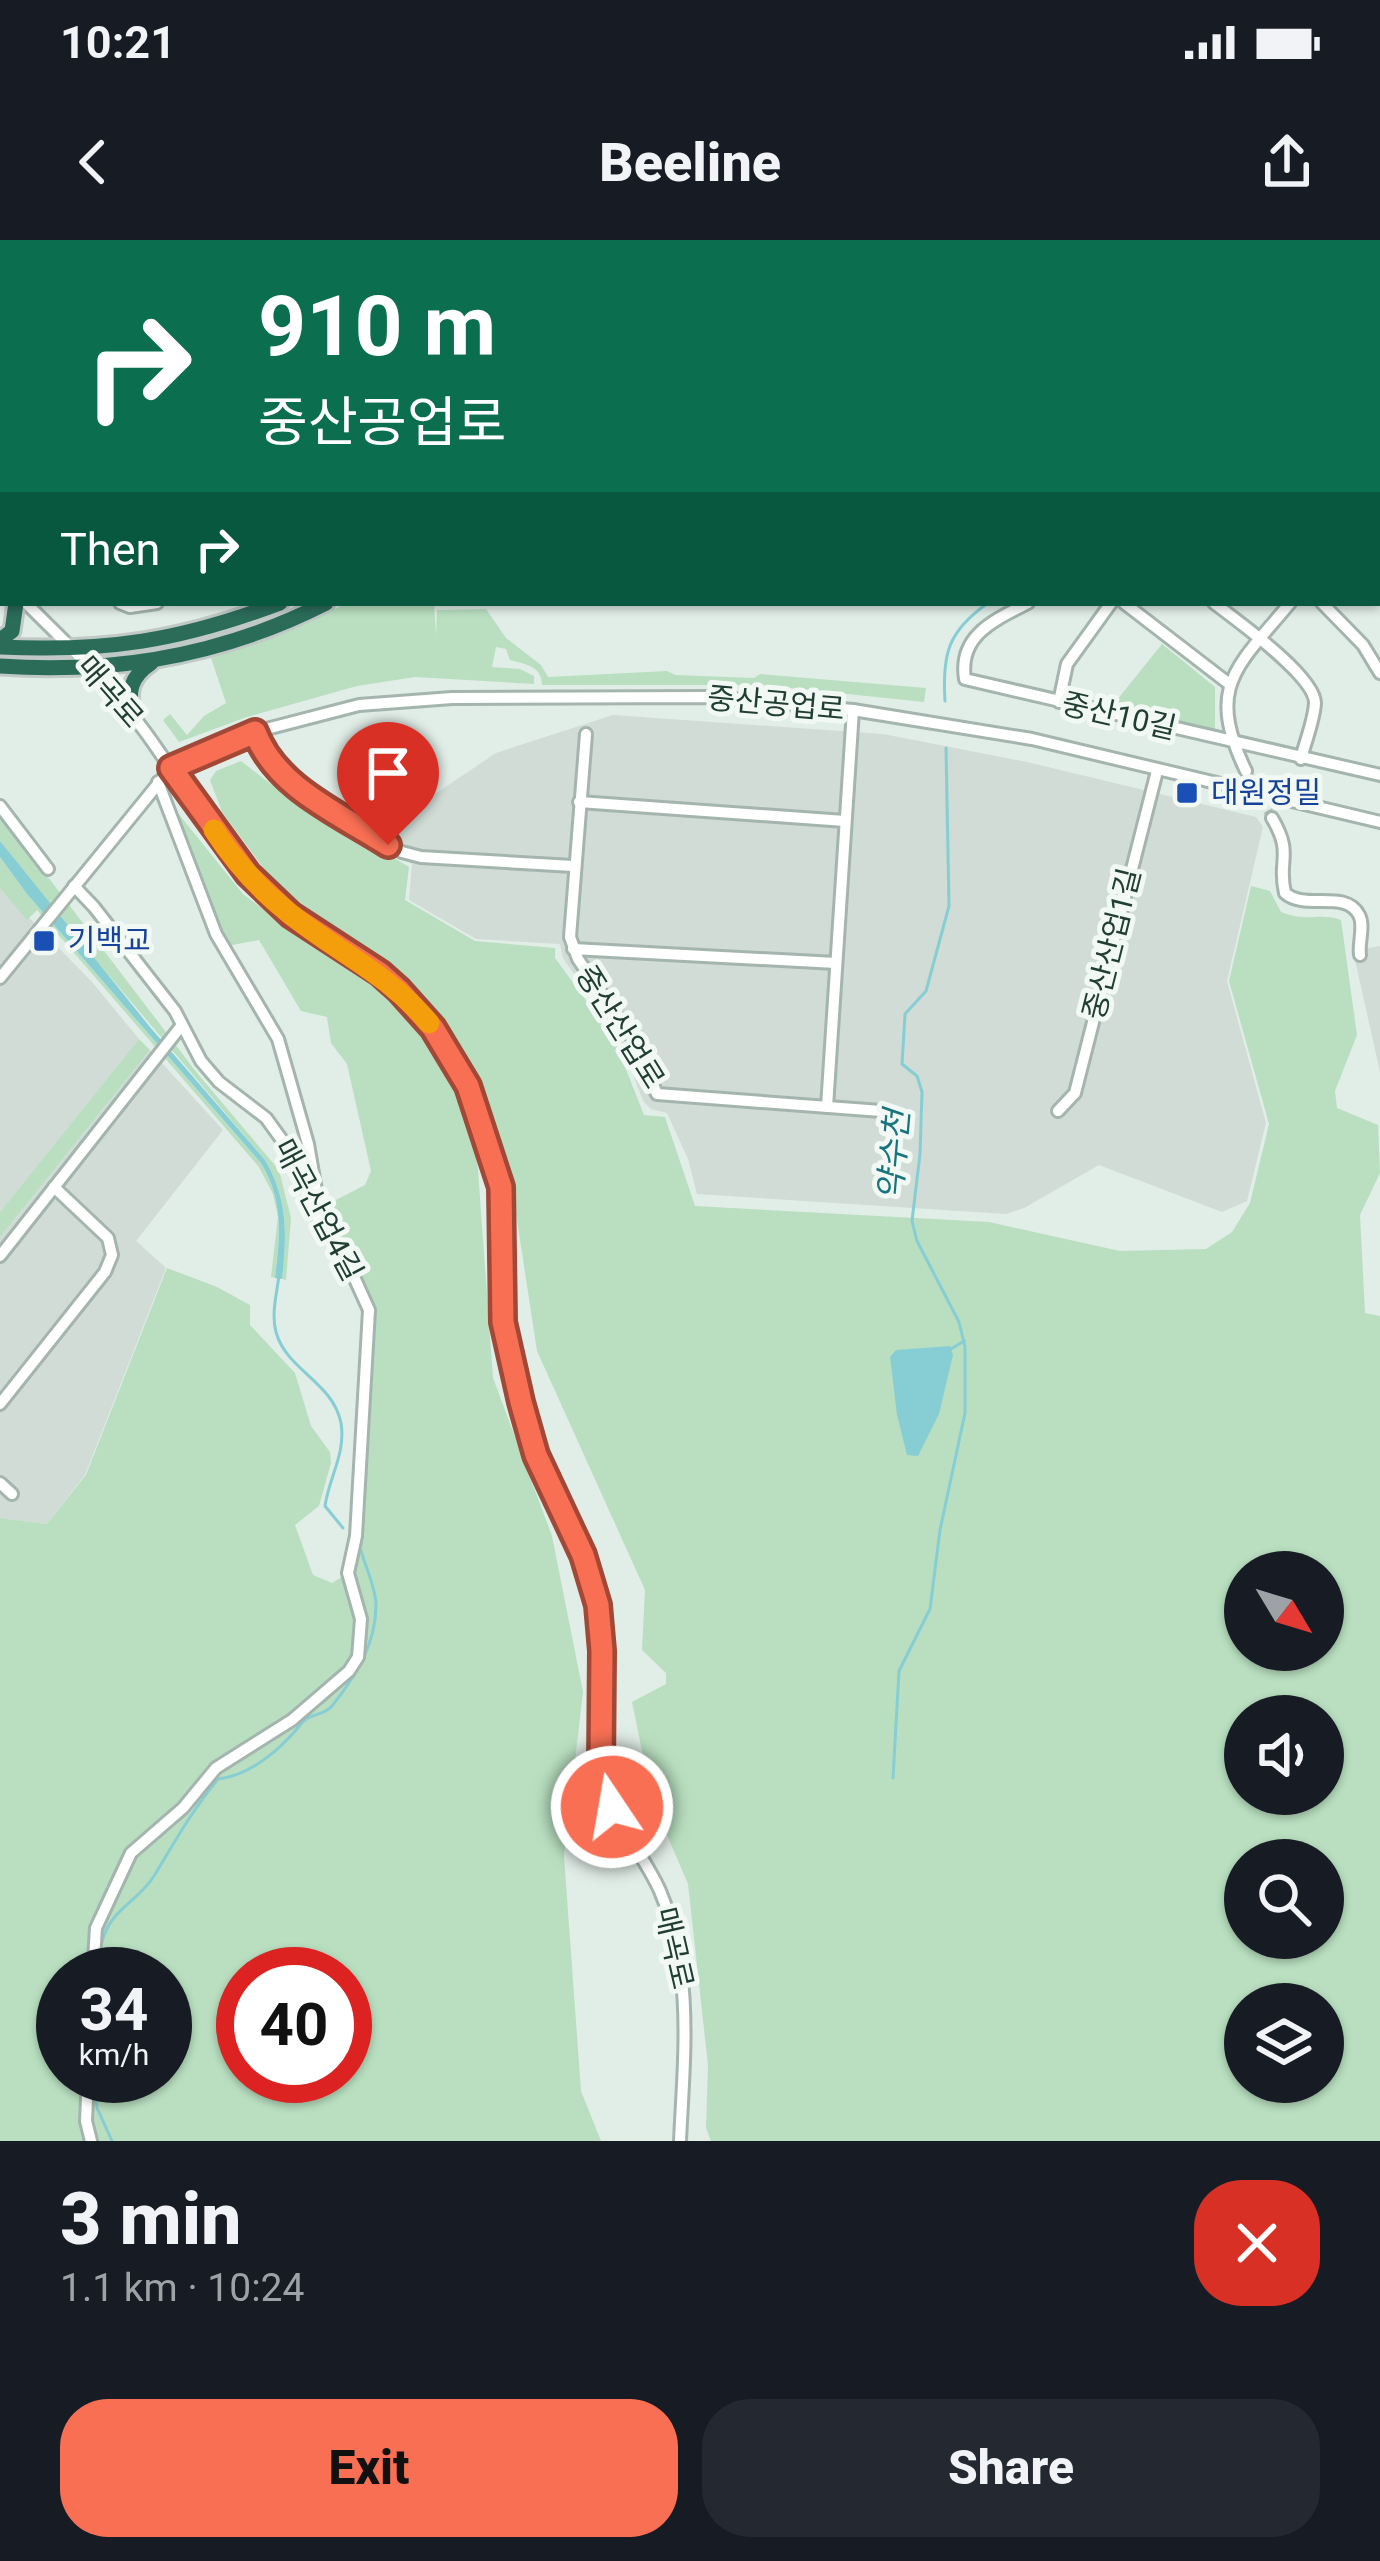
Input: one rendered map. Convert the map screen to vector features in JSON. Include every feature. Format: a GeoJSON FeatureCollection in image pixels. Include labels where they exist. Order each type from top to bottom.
{"type":"FeatureCollection","features":[{"type":"Feature","properties":{"kind":"highway"},"geometry":{"type":"LineString","coordinates":[[0,644],[12,631],[16,606]]}},
{"type":"Feature","properties":{"kind":"highway"},"geometry":{"type":"LineString","coordinates":[[0,644],[74,651],[143,643],[270,606]]}},
{"type":"Feature","properties":{"kind":"highway"},"geometry":{"type":"LineString","coordinates":[[0,666],[90,668],[154,661],[242,638],[319,606]]}},
{"type":"Feature","properties":{"kind":"highway"},"geometry":{"type":"LineString","coordinates":[[133,716],[130,688],[134,677],[154,661]]}},
{"type":"Feature","properties":{"kind":"street","name":"매곡로"},"geometry":{"type":"LineString","coordinates":[[29,606],[133,716],[223,844],[260,887],[291,915],[380,973],[417,1009],[458,1067],[483,1126],[501,1187],[503,1322],[517,1385],[536,1455],[583,1555],[602,1625],[601,1767],[612,1807],[661,1894],[681,1960],[687,2006],[680,2141]]}},
{"type":"Feature","properties":{"kind":"street","name":"중산10길"},"geometry":{"type":"LineString","coordinates":[[1023,606],[977,633],[969,645],[964,673],[970,682],[1380,775]]}},
{"type":"Feature","properties":{"kind":"street"},"geometry":{"type":"LineString","coordinates":[[1059,702],[1067,664],[1109,606]]}},
{"type":"Feature","properties":{"kind":"street"},"geometry":{"type":"LineString","coordinates":[[1128,606],[1228,683]]}},
{"type":"Feature","properties":{"kind":"street"},"geometry":{"type":"LineString","coordinates":[[1218,606],[1300,676],[1315,698],[1301,759]]}},
{"type":"Feature","properties":{"kind":"street"},"geometry":{"type":"LineString","coordinates":[[1246,771],[1231,741],[1228,683],[1288,606]]}},
{"type":"Feature","properties":{"kind":"street"},"geometry":{"type":"LineString","coordinates":[[1325,606],[1363,645],[1380,673]]}},
{"type":"Feature","properties":{"kind":"street","name":"중산공업로"},"geometry":{"type":"LineString","coordinates":[[171,768],[255,732],[332,710],[433,699],[710,697],[983,728],[1380,822]]}},
{"type":"Feature","properties":{"kind":"street"},"geometry":{"type":"LineString","coordinates":[[827,1107],[853,710]]}},
{"type":"Feature","properties":{"kind":"street"},"geometry":{"type":"LineString","coordinates":[[255,732],[273,766],[291,783],[402,852],[573,866]]}},
{"type":"Feature","properties":{"kind":"street","name":"중산산업로"},"geometry":{"type":"LineString","coordinates":[[586,734],[573,866],[572,949],[634,1041],[657,1094],[880,1111]]}},
{"type":"Feature","properties":{"kind":"street"},"geometry":{"type":"LineString","coordinates":[[0,978],[171,768]]}},
{"type":"Feature","properties":{"kind":"street","name":"중산산업1길"},"geometry":{"type":"LineString","coordinates":[[1058,1111],[1075,1093],[1156,770]]}},
{"type":"Feature","properties":{"kind":"street"},"geometry":{"type":"LineString","coordinates":[[158,782],[216,934],[278,1039],[308,1144],[322,1228]]}},
{"type":"Feature","properties":{"kind":"street"},"geometry":{"type":"LineString","coordinates":[[579,802],[845,821]]}},
{"type":"Feature","properties":{"kind":"street"},"geometry":{"type":"LineString","coordinates":[[0,806],[47,869]]}},
{"type":"Feature","properties":{"kind":"street"},"geometry":{"type":"LineString","coordinates":[[1272,818],[1286,846],[1282,878],[1286,893],[1302,903],[1339,902],[1354,909],[1361,921],[1360,955]]}},
{"type":"Feature","properties":{"kind":"street","name":"매곡산업4길"},"geometry":{"type":"LineString","coordinates":[[70,891],[94,907],[201,1061],[219,1082],[266,1118],[295,1158],[322,1228],[345,1257],[369,1310],[356,1536],[348,1573],[361,1619],[358,1657],[349,1671],[292,1720],[216,1768],[183,1808],[130,1853],[96,1928],[94,1947]]}},
{"type":"Feature","properties":{"kind":"street"},"geometry":{"type":"LineString","coordinates":[[572,949],[836,964]]}},
{"type":"Feature","properties":{"kind":"street"},"geometry":{"type":"LineString","coordinates":[[0,1256],[179,1029]]}},
{"type":"Feature","properties":{"kind":"street"},"geometry":{"type":"LineString","coordinates":[[0,1404],[105,1272],[112,1255],[108,1238],[54,1187]]}},
{"type":"Feature","properties":{"kind":"street"},"geometry":{"type":"LineString","coordinates":[[0,1483],[12,1494]]}},
{"type":"Feature","properties":{"kind":"street"},"geometry":{"type":"LineString","coordinates":[[87,2103],[91,2141]]}},
{"type":"Feature","properties":{"kind":"shaded area"},"geometry":{"type":"Polygon","coordinates":[[[613,715],[883,734],[1027,762],[1256,817],[1263,827],[1227,981],[1266,1123],[1247,1201],[1222,1212],[1099,1165],[1006,1214],[697,1194],[688,1159],[667,1113],[643,1101],[620,1040],[563,958],[560,944],[476,939],[409,900],[412,864],[374,845],[389,825],[496,753],[613,715]]]}},
{"type":"Feature","properties":{"kind":"shaded area"},"geometry":{"type":"Polygon","coordinates":[[[0,888],[92,982],[139,1039],[0,1212],[0,888]]]}},
{"type":"Feature","properties":{"kind":"shaded area"},"geometry":{"type":"Polygon","coordinates":[[[1380,946],[1380,1072],[1353,951],[1380,946]]]}},
{"type":"Feature","properties":{"kind":"shaded area"},"geometry":{"type":"Polygon","coordinates":[[[150,1050],[223,1130],[136,1241],[166,1268],[85,1475],[47,1524],[0,1518],[0,1237],[150,1050]]]}},
{"type":"Feature","properties":{"kind":"green space"},"geometry":{"type":"Polygon","coordinates":[[[341,606],[434,606],[436,635],[437,610],[486,609],[506,638],[541,665],[548,677],[667,671],[926,688],[924,702],[761,685],[542,685],[536,670],[510,660],[506,649],[496,647],[492,667],[520,669],[534,676],[534,684],[415,677],[357,686],[179,742],[163,720],[170,714],[187,735],[204,716],[226,703],[211,658],[341,606]]]}},
{"type":"Feature","properties":{"kind":"green space"},"geometry":{"type":"Polygon","coordinates":[[[1162,644],[1215,687],[1215,730],[1113,705],[1162,644]]]}},
{"type":"Feature","properties":{"kind":"green space"},"geometry":{"type":"Polygon","coordinates":[[[241,761],[409,867],[405,900],[475,941],[555,948],[555,958],[614,1039],[644,1115],[665,1117],[695,1206],[989,1222],[1120,1251],[1206,1249],[1232,1232],[1250,1203],[1269,1124],[1229,981],[1251,886],[1270,891],[1281,912],[1341,920],[1357,1035],[1335,1091],[1337,1108],[1378,1125],[1380,1173],[1360,1215],[1365,1313],[1380,1316],[1380,2141],[711,2141],[706,2128],[708,2065],[688,1884],[652,1800],[632,1702],[666,1684],[666,1673],[642,1650],[645,1590],[537,1351],[509,1168],[485,1095],[446,1027],[421,998],[382,962],[287,900],[222,812],[210,780],[216,771],[241,761]]]}},
{"type":"Feature","properties":{"kind":"green space"},"geometry":{"type":"Polygon","coordinates":[[[169,802],[243,894],[375,982],[411,1015],[440,1053],[476,1143],[493,1378],[552,1536],[583,1692],[564,1856],[581,2091],[601,2141],[0,2141],[0,1518],[47,1524],[86,1475],[167,1268],[250,1305],[250,1325],[295,1373],[311,1426],[330,1452],[331,1463],[319,1506],[295,1525],[313,1575],[332,1583],[355,1569],[372,1305],[325,1220],[330,1203],[365,1185],[371,1171],[347,1064],[331,1043],[327,1017],[301,1011],[259,940],[227,946],[169,802]]]}},
{"type":"Feature","properties":{"kind":"green space"},"geometry":{"type":"Polygon","coordinates":[[[0,814],[197,1073],[279,1170],[291,1218],[286,1280],[282,1279],[282,1203],[265,1160],[34,887],[0,841],[0,814]]]}},
{"type":"Feature","properties":{"kind":"green space"},"geometry":{"type":"Polygon","coordinates":[[[0,857],[261,1163],[274,1191],[278,1216],[259,1167],[37,910],[27,920],[0,888],[0,857]]]}},
{"type":"Feature","properties":{"kind":"green space"},"geometry":{"type":"Polygon","coordinates":[[[139,1039],[150,1050],[0,1237],[0,1212],[139,1039]]]}},
{"type":"Feature","properties":{"kind":"green space"},"geometry":{"type":"Polygon","coordinates":[[[278,1218],[275,1278],[271,1277],[278,1218]]]}},
{"type":"Feature","properties":{"kind":"water"},"geometry":{"type":"Polygon","coordinates":[[[0,841],[265,1160],[284,1218],[282,1279],[275,1278],[277,1205],[261,1163],[27,894],[0,857],[0,841]]]}},
{"type":"Feature","properties":{"kind":"water"},"geometry":{"type":"Polygon","coordinates":[[[950,1346],[953,1355],[939,1414],[918,1456],[907,1455],[890,1357],[896,1350],[950,1346]]]}},
{"type":"Feature","properties":{"kind":"waterway"},"geometry":{"type":"LineString","coordinates":[[945,701],[950,645],[985,606]]}},
{"type":"Feature","properties":{"kind":"waterway","name":"약수천"},"geometry":{"type":"LineString","coordinates":[[893,1778],[899,1671],[930,1609],[940,1530],[965,1413],[965,1347],[959,1322],[917,1241],[912,1221],[922,1092],[917,1076],[902,1064],[905,1014],[926,991],[949,906],[946,748]]}},
{"type":"Feature","properties":{"kind":"waterway"},"geometry":{"type":"LineString","coordinates":[[279,1275],[274,1318],[281,1345],[329,1397],[341,1423],[341,1445],[325,1506],[343,1528]]}},
{"type":"Feature","properties":{"kind":"waterway"},"geometry":{"type":"LineString","coordinates":[[951,1349],[964,1341]]}},
{"type":"Feature","properties":{"kind":"waterway"},"geometry":{"type":"LineString","coordinates":[[102,1942],[111,1922],[147,1885],[218,1779],[264,1759],[304,1720],[329,1709],[349,1684],[363,1660],[375,1620],[374,1592],[361,1551]]}},
{"type":"Feature","properties":{"kind":"waterway"},"geometry":{"type":"LineString","coordinates":[[97,2103],[112,2141]]}},
{"type":"Feature","properties":{"kind":"tunnel"},"geometry":{"type":"LineString","coordinates":[[1246,771],[1272,818]]}},
{"type":"Feature","properties":{"kind":"slow traffic"},"geometry":{"type":"LineString","coordinates":[[214,830],[273,900],[380,973],[429,1023]]}},
{"type":"Feature","properties":{"kind":"place","name":"대원정밀"},"geometry":{"type":"Point","coordinates":[1187,793]}},
{"type":"Feature","properties":{"kind":"place","name":"기백교"},"geometry":{"type":"Point","coordinates":[44,941]}},
{"type":"Feature","properties":{"kind":"route"},"geometry":{"type":"LineString","coordinates":[[388,845],[291,783],[262,752],[255,732],[171,768],[248,874],[291,915],[399,990],[433,1028],[468,1086],[501,1187],[503,1322],[521,1402],[536,1455],[583,1555],[602,1625],[599,1731],[601,1767],[612,1807]]}}]}
